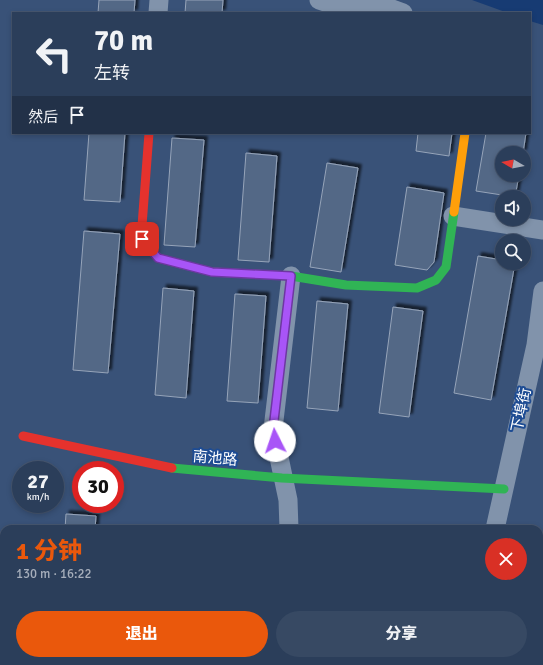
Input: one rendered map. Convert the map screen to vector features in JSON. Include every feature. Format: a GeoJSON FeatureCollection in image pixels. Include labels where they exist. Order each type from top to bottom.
{"type":"FeatureCollection","features":[{"type":"Feature","properties":{"kind":"street"},"geometry":{"type":"LineString","coordinates":[[158,12],[159,0]]}},
{"type":"Feature","properties":{"kind":"street"},"geometry":{"type":"LineString","coordinates":[[319,0],[336,6],[392,9],[400,12]]}},
{"type":"Feature","properties":{"kind":"street"},"geometry":{"type":"LineString","coordinates":[[149,134],[142,239],[158,258],[212,272],[291,276],[346,285],[417,288],[436,280],[446,267],[465,134]]}},
{"type":"Feature","properties":{"kind":"street"},"geometry":{"type":"LineString","coordinates":[[453,216],[543,230]]}},
{"type":"Feature","properties":{"kind":"street"},"geometry":{"type":"LineString","coordinates":[[289,525],[288,500],[282,478],[273,429],[291,276]]}},
{"type":"Feature","properties":{"kind":"street","name":"下埠街"},"geometry":{"type":"LineString","coordinates":[[496,525],[536,345],[543,291]]}},
{"type":"Feature","properties":{"kind":"street","name":"南池路"},"geometry":{"type":"LineString","coordinates":[[23,436],[178,469],[282,478],[504,489]]}},
{"type":"Feature","properties":{"kind":"water"},"geometry":{"type":"Polygon","coordinates":[[[472,0],[543,0],[543,25],[531,21],[531,12],[505,12],[472,0]]]}},
{"type":"Feature","properties":{"kind":"building"},"geometry":{"type":"Polygon","coordinates":[[[99,0],[135,0],[134,12],[98,12],[99,0]]]}},
{"type":"Feature","properties":{"kind":"building"},"geometry":{"type":"Polygon","coordinates":[[[186,0],[223,0],[222,12],[185,12],[186,0]]]}},
{"type":"Feature","properties":{"kind":"building"},"geometry":{"type":"Polygon","coordinates":[[[89,134],[125,134],[120,202],[84,200],[89,134]]]}},
{"type":"Feature","properties":{"kind":"building"},"geometry":{"type":"Polygon","coordinates":[[[418,134],[452,134],[449,156],[416,151],[418,134]]]}},
{"type":"Feature","properties":{"kind":"building"},"geometry":{"type":"Polygon","coordinates":[[[486,134],[526,134],[524,146],[495,146],[495,182],[518,182],[516,190],[495,190],[495,194],[476,191],[486,134]]]}},
{"type":"Feature","properties":{"kind":"building"},"geometry":{"type":"Polygon","coordinates":[[[172,138],[204,140],[195,247],[164,245],[172,138]]]}},
{"type":"Feature","properties":{"kind":"building"},"geometry":{"type":"Polygon","coordinates":[[[246,153],[277,156],[269,262],[238,260],[246,153]]]}},
{"type":"Feature","properties":{"kind":"building"},"geometry":{"type":"Polygon","coordinates":[[[327,163],[358,168],[341,272],[310,267],[327,163]]]}},
{"type":"Feature","properties":{"kind":"building"},"geometry":{"type":"Polygon","coordinates":[[[407,187],[444,193],[434,262],[427,270],[395,265],[407,187]]]}},
{"type":"Feature","properties":{"kind":"building"},"geometry":{"type":"Polygon","coordinates":[[[84,231],[120,234],[108,373],[73,370],[84,231]]]}},
{"type":"Feature","properties":{"kind":"building"},"geometry":{"type":"Polygon","coordinates":[[[478,256],[495,259],[495,270],[514,270],[491,400],[454,393],[478,256]]]}},
{"type":"Feature","properties":{"kind":"building"},"geometry":{"type":"Polygon","coordinates":[[[163,288],[194,291],[186,398],[155,395],[163,288]]]}},
{"type":"Feature","properties":{"kind":"building"},"geometry":{"type":"Polygon","coordinates":[[[235,294],[266,296],[258,403],[227,401],[235,294]]]}},
{"type":"Feature","properties":{"kind":"building"},"geometry":{"type":"Polygon","coordinates":[[[317,301],[348,304],[338,411],[307,408],[317,301]]]}},
{"type":"Feature","properties":{"kind":"building"},"geometry":{"type":"Polygon","coordinates":[[[393,307],[423,311],[409,417],[379,413],[393,307]]]}},
{"type":"Feature","properties":{"kind":"building"},"geometry":{"type":"Polygon","coordinates":[[[66,514],[96,516],[95,525],[65,525],[66,514]]]}},
{"type":"Feature","properties":{"kind":"traffic: fast"},"geometry":{"type":"LineString","coordinates":[[181,264],[212,272],[291,276],[346,285],[417,288],[436,280],[446,267],[454,212]]}},
{"type":"Feature","properties":{"kind":"traffic: fast"},"geometry":{"type":"LineString","coordinates":[[172,468],[282,478],[504,489]]}},
{"type":"Feature","properties":{"kind":"traffic: slow"},"geometry":{"type":"LineString","coordinates":[[454,212],[465,134]]}},
{"type":"Feature","properties":{"kind":"traffic: jam"},"geometry":{"type":"LineString","coordinates":[[149,134],[141,239],[158,258],[181,264]]}},
{"type":"Feature","properties":{"kind":"traffic: jam"},"geometry":{"type":"LineString","coordinates":[[23,436],[172,468]]}},
{"type":"Feature","properties":{"kind":"route"},"geometry":{"type":"LineString","coordinates":[[142,239],[158,258],[212,272],[291,276],[273,429],[275,441]]}}]}
